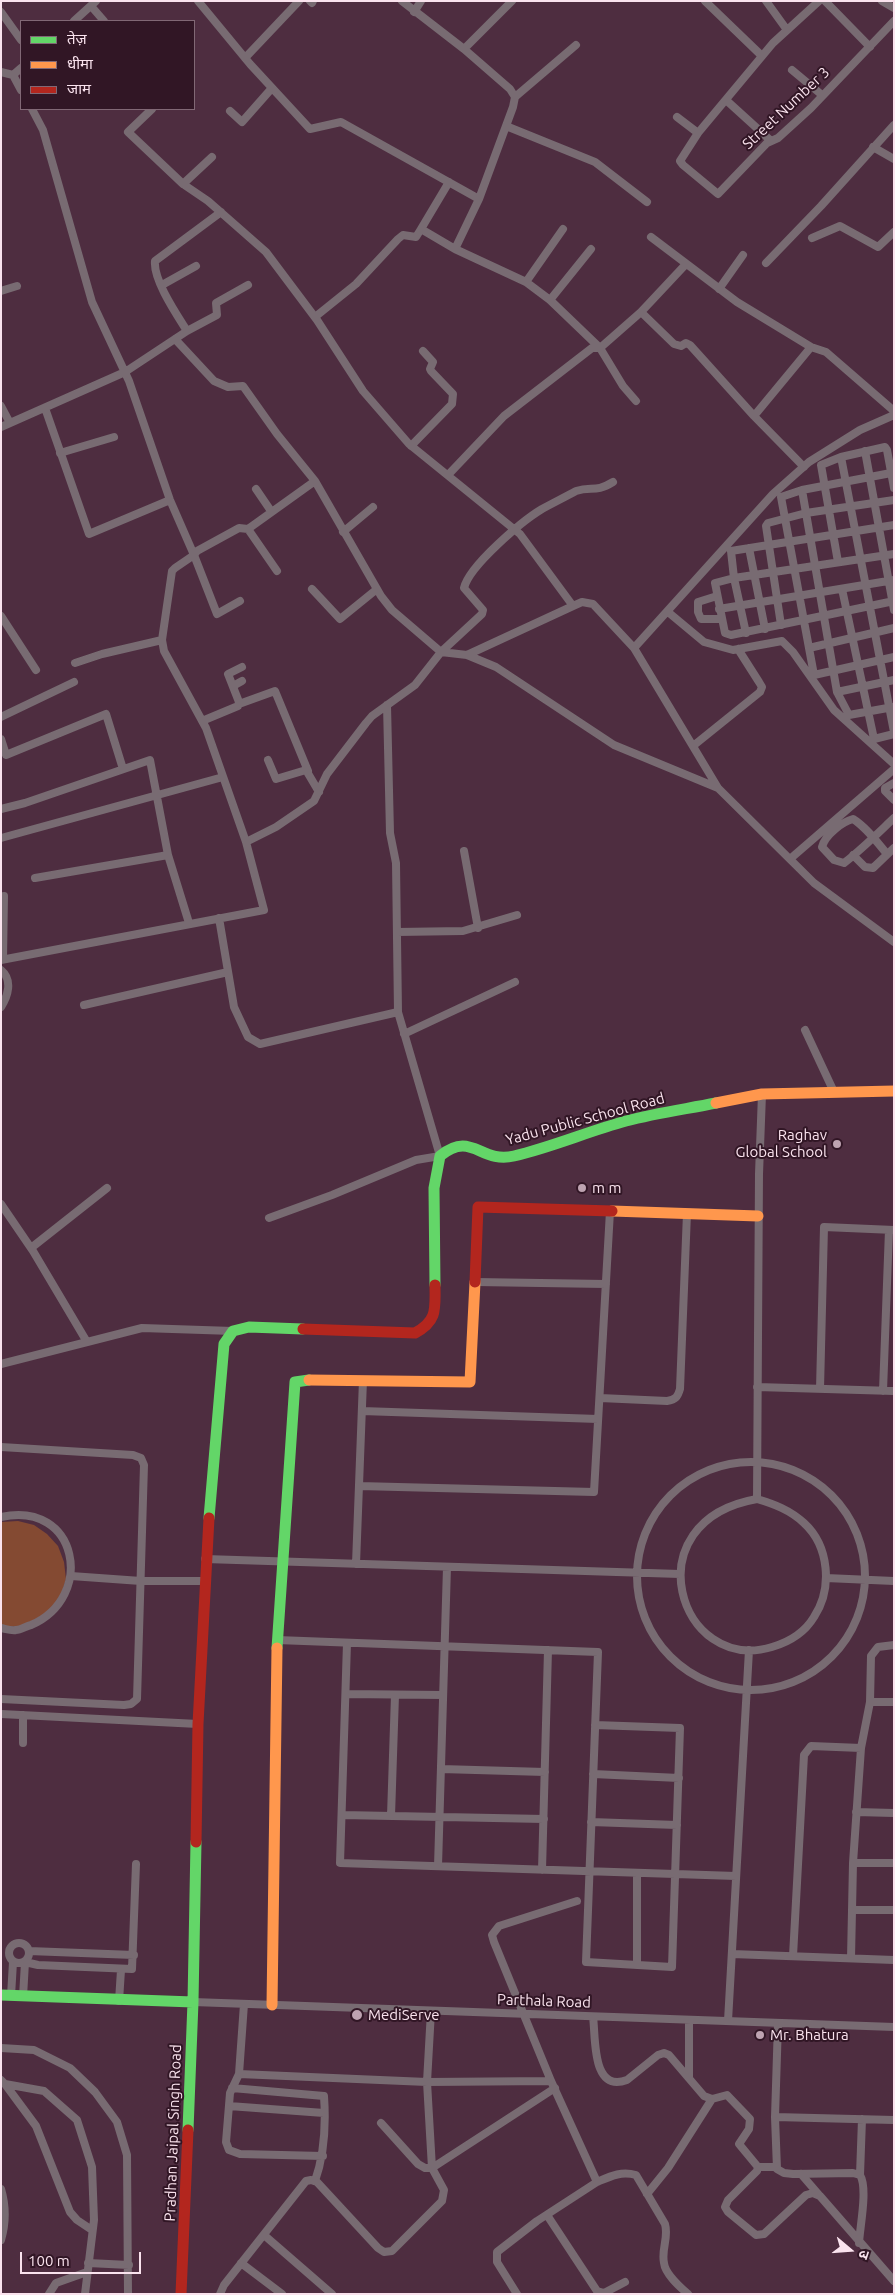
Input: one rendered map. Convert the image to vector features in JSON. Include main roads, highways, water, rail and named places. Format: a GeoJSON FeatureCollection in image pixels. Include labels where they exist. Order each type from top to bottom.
{"type":"FeatureCollection","features":[{"type":"Feature","properties":{"kind":"place","name":"Raghav Global School"},"geometry":{"type":"Point","coordinates":[837,1144]}},
{"type":"Feature","properties":{"kind":"place","name":"m m"},"geometry":{"type":"Point","coordinates":[582,1188]}},
{"type":"Feature","properties":{"kind":"place","name":"MediServe"},"geometry":{"type":"Point","coordinates":[357,2015]}},
{"type":"Feature","properties":{"kind":"place","name":"Mr. Bhatura"},"geometry":{"type":"Point","coordinates":[760,2035]}}]}
